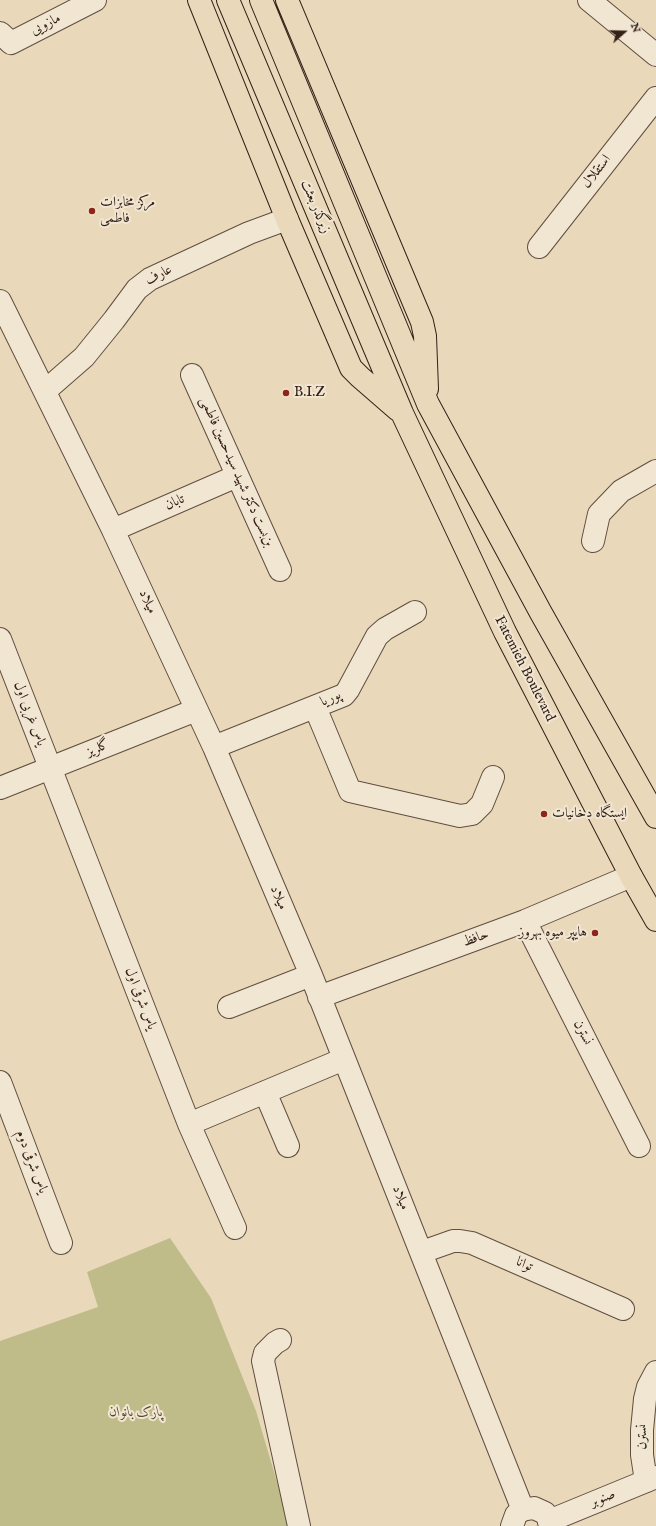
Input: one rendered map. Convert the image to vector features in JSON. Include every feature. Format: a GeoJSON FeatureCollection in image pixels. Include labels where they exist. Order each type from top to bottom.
{"type":"FeatureCollection","features":[{"type":"Feature","properties":{"kind":"highway"},"geometry":{"type":"LineString","coordinates":[[199,0],[287,219],[352,368],[360,377],[402,413]]}},
{"type":"Feature","properties":{"kind":"highway","name":"زیرگذر بعثت"},"geometry":{"type":"LineString","coordinates":[[228,0],[402,413]]}},
{"type":"Feature","properties":{"kind":"highway","name":"زیرگذر بعثت"},"geometry":{"type":"LineString","coordinates":[[261,0],[428,404]]}},
{"type":"Feature","properties":{"kind":"highway"},"geometry":{"type":"LineString","coordinates":[[287,0],[422,322],[425,336],[428,404],[541,613],[656,817]]}},
{"type":"Feature","properties":{"kind":"highway","name":"Fatemieh Boulevard"},"geometry":{"type":"LineString","coordinates":[[402,413],[504,632],[631,876],[656,920]]}},
{"type":"Feature","properties":{"kind":"street","name":"مازویی"},"geometry":{"type":"LineString","coordinates":[[0,33],[11,43],[95,0]]}},
{"type":"Feature","properties":{"kind":"street"},"geometry":{"type":"LineString","coordinates":[[589,0],[656,55]]}},
{"type":"Feature","properties":{"kind":"street","name":"استقلال"},"geometry":{"type":"LineString","coordinates":[[538,247],[656,98]]}},
{"type":"Feature","properties":{"kind":"street","name":"عارف"},"geometry":{"type":"LineString","coordinates":[[45,391],[84,357],[137,289],[150,279],[249,233],[287,219]]}},
{"type":"Feature","properties":{"kind":"street","name":"میلاد"},"geometry":{"type":"LineString","coordinates":[[0,301],[113,530],[214,747],[311,975],[422,1252],[518,1518]]}},
{"type":"Feature","properties":{"kind":"street","name":"بن‌بست دکتر شهید سیدحسین فاطمی"},"geometry":{"type":"LineString","coordinates":[[192,375],[236,476],[280,570]]}},
{"type":"Feature","properties":{"kind":"street"},"geometry":{"type":"LineString","coordinates":[[593,541],[599,514],[621,491],[656,471]]}},
{"type":"Feature","properties":{"kind":"street","name":"تابان"},"geometry":{"type":"LineString","coordinates":[[113,530],[236,476]]}},
{"type":"Feature","properties":{"kind":"street","name":"پوریا"},"geometry":{"type":"LineString","coordinates":[[214,747],[344,695],[377,636],[385,629],[415,612]]}},
{"type":"Feature","properties":{"kind":"street","name":"یاس غربی اول"},"geometry":{"type":"LineString","coordinates":[[0,639],[50,768]]}},
{"type":"Feature","properties":{"kind":"street"},"geometry":{"type":"LineString","coordinates":[[314,707],[350,792],[460,816],[472,814],[482,804],[493,777]]}},
{"type":"Feature","properties":{"kind":"street","name":"گلریز"},"geometry":{"type":"LineString","coordinates":[[0,788],[196,710]]}},
{"type":"Feature","properties":{"kind":"street","name":"یاس شرقی اول"},"geometry":{"type":"LineString","coordinates":[[50,768],[189,1124],[235,1228]]}},
{"type":"Feature","properties":{"kind":"street","name":"حافظ"},"geometry":{"type":"LineString","coordinates":[[319,997],[524,921],[631,876]]}},
{"type":"Feature","properties":{"kind":"street","name":"نسترن"},"geometry":{"type":"LineString","coordinates":[[524,921],[639,1146]]}},
{"type":"Feature","properties":{"kind":"street"},"geometry":{"type":"LineString","coordinates":[[229,1007],[311,975]]}},
{"type":"Feature","properties":{"kind":"street"},"geometry":{"type":"LineString","coordinates":[[189,1124],[344,1058]]}},
{"type":"Feature","properties":{"kind":"street","name":"یاس شرقی دوم"},"geometry":{"type":"LineString","coordinates":[[0,1082],[61,1243]]}},
{"type":"Feature","properties":{"kind":"street"},"geometry":{"type":"LineString","coordinates":[[265,1092],[288,1146]]}},
{"type":"Feature","properties":{"kind":"street","name":"توانا"},"geometry":{"type":"LineString","coordinates":[[422,1252],[453,1241],[472,1242],[623,1309]]}},
{"type":"Feature","properties":{"kind":"street"},"geometry":{"type":"LineString","coordinates":[[280,1340],[274,1343],[265,1354],[262,1361],[299,1526]]}},
{"type":"Feature","properties":{"kind":"street","name":"نسترن"},"geometry":{"type":"LineString","coordinates":[[651,1479],[642,1455],[643,1422],[645,1399],[648,1387],[656,1372]]}},
{"type":"Feature","properties":{"kind":"street","name":"صنوبر"},"geometry":{"type":"LineString","coordinates":[[550,1524],[651,1479]]}},
{"type":"Feature","properties":{"kind":"street"},"geometry":{"type":"LineString","coordinates":[[518,1518],[534,1508],[545,1513],[550,1524]]}},
{"type":"Feature","properties":{"kind":"green space","name":"پارک بانوان"},"geometry":{"type":"Polygon","coordinates":[[[170,1238],[211,1298],[256,1411],[290,1526],[0,1526],[0,1341],[98,1307],[87,1272],[170,1238]]]}},
{"type":"Feature","properties":{"kind":"place","name":"مرکز مخابزات فاطمی"},"geometry":{"type":"Point","coordinates":[92,211]}},
{"type":"Feature","properties":{"kind":"place","name":"B.I.Z"},"geometry":{"type":"Point","coordinates":[286,393]}},
{"type":"Feature","properties":{"kind":"place","name":"ایستگاه دخانیات"},"geometry":{"type":"Point","coordinates":[544,814]}},
{"type":"Feature","properties":{"kind":"place","name":"هایپر میوه بهروز"},"geometry":{"type":"Point","coordinates":[595,933]}}]}
